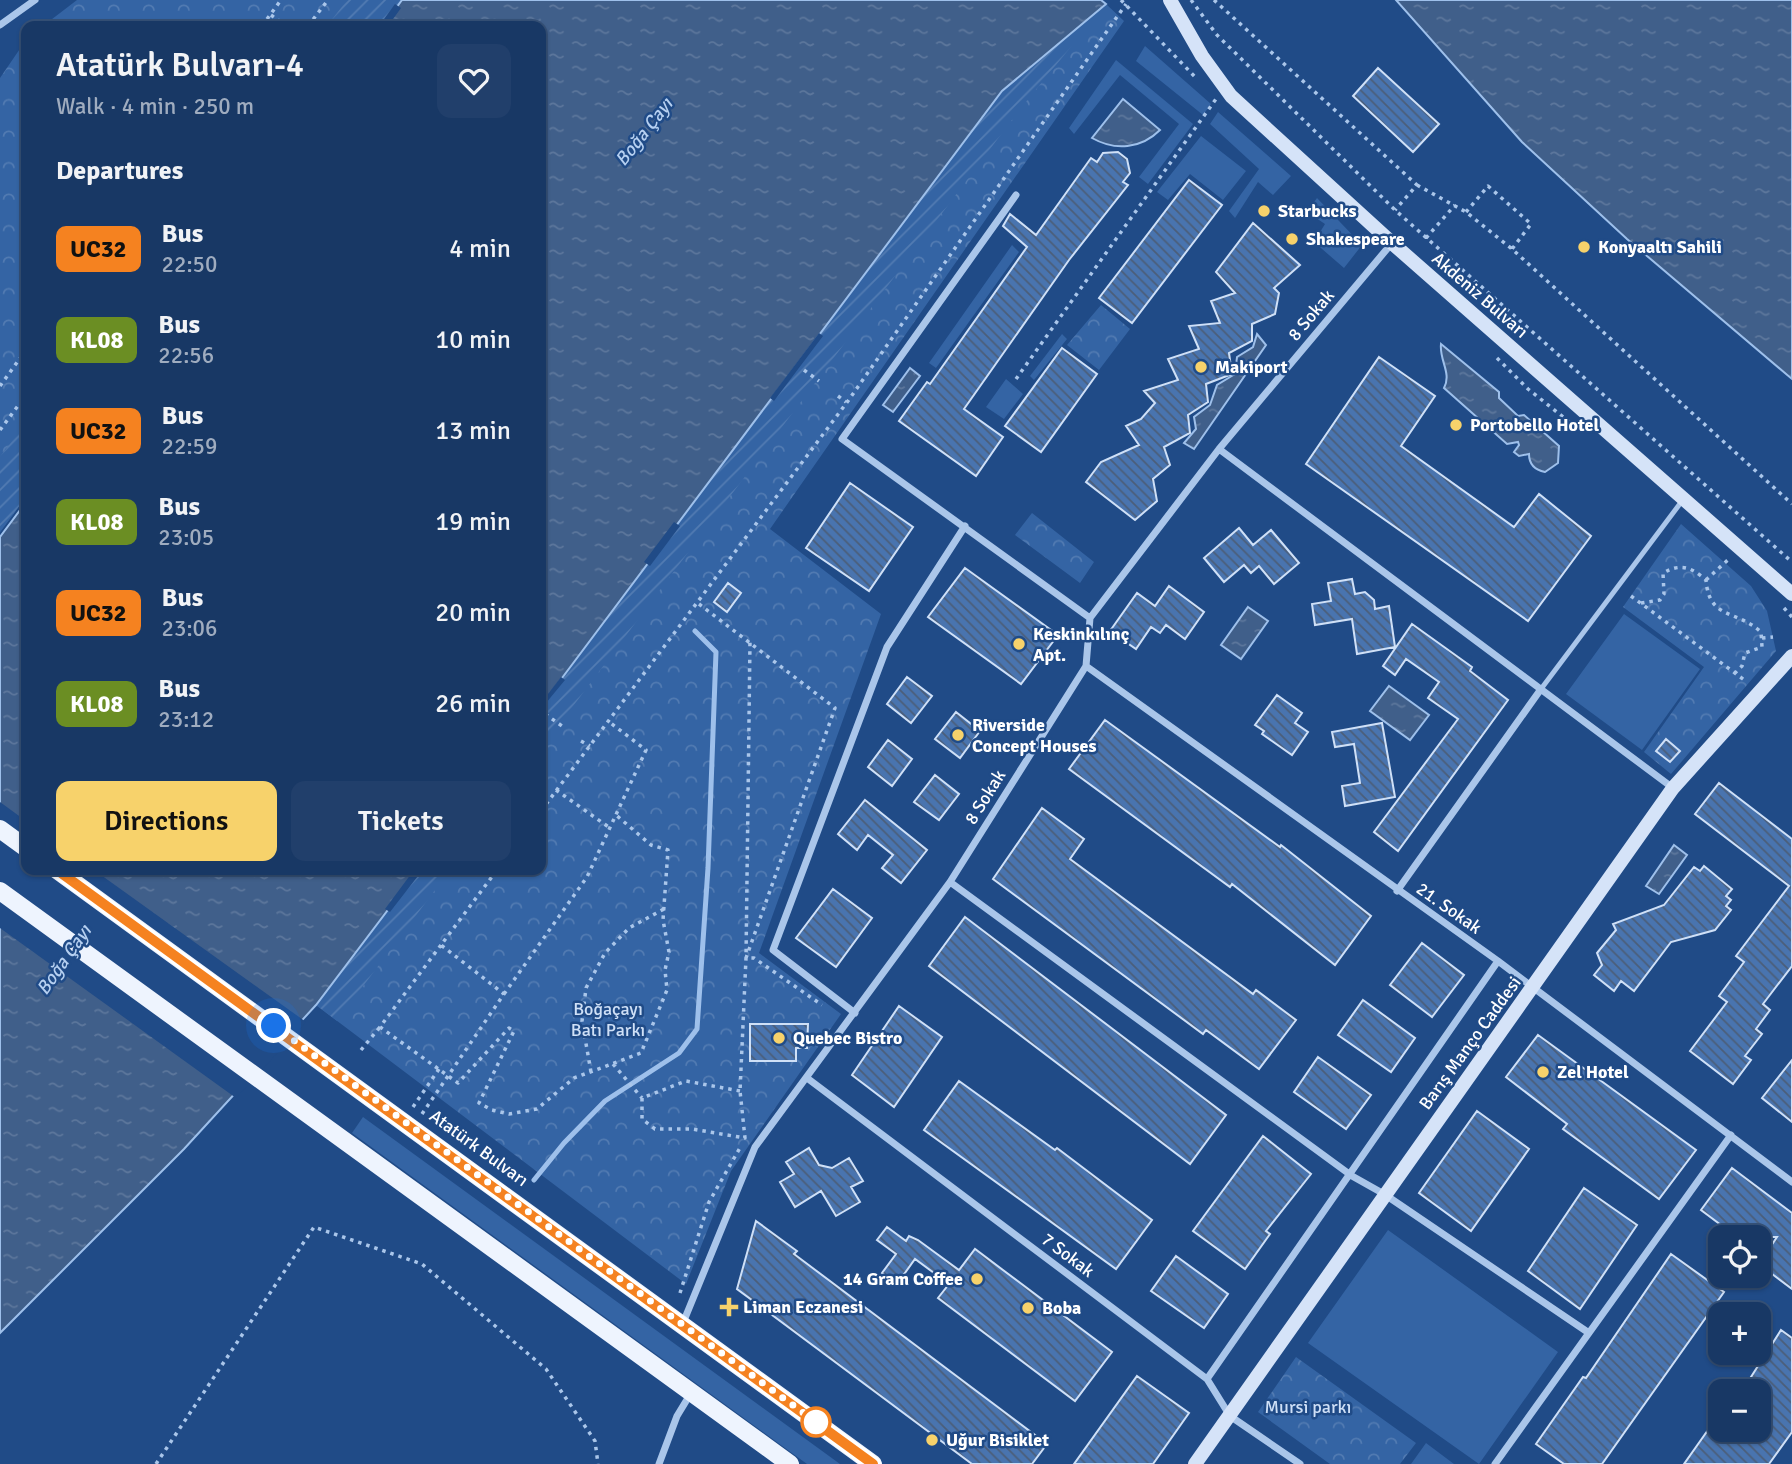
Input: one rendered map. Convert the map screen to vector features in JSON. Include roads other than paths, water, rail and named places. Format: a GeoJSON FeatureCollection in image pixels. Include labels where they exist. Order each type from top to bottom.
{"type":"FeatureCollection","features":[{"type":"Feature","properties":{"kind":"main road"},"geometry":{"type":"LineString","coordinates":[[0,829],[21,844]]}},
{"type":"Feature","properties":{"kind":"main road","name":"Atatürk Bulvarı"},"geometry":{"type":"LineString","coordinates":[[64,875],[425,1135],[873,1464]]}},
{"type":"Feature","properties":{"kind":"main road"},"geometry":{"type":"LineString","coordinates":[[0,891],[790,1464]]}},
{"type":"Feature","properties":{"kind":"street"},"geometry":{"type":"LineString","coordinates":[[0,24],[35,0]]}},
{"type":"Feature","properties":{"kind":"street","name":"Akdeniz Bulvarı"},"geometry":{"type":"LineString","coordinates":[[1170,0],[1209,67],[1231,96],[1391,243],[1792,594]]}},
{"type":"Feature","properties":{"kind":"street"},"geometry":{"type":"LineString","coordinates":[[1016,195],[842,439],[1090,618]]}},
{"type":"Feature","properties":{"kind":"street","name":"8 Sokak"},"geometry":{"type":"LineString","coordinates":[[683,1324],[755,1147],[950,882],[1086,666],[1090,618],[1219,449],[1391,243]]}},
{"type":"Feature","properties":{"kind":"street"},"geometry":{"type":"LineString","coordinates":[[1219,449],[1673,788]]}},
{"type":"Feature","properties":{"kind":"street"},"geometry":{"type":"LineString","coordinates":[[855,1013],[773,950],[887,647],[965,526]]}},
{"type":"Feature","properties":{"kind":"street","name":"Barış Manço Caddesi"},"geometry":{"type":"LineString","coordinates":[[1195,1464],[1673,788],[1792,656]]}},
{"type":"Feature","properties":{"kind":"street","name":"21. Sokak"},"geometry":{"type":"LineString","coordinates":[[1086,666],[1498,961],[1792,1182]]}},
{"type":"Feature","properties":{"kind":"street"},"geometry":{"type":"LineString","coordinates":[[1397,891],[1541,689]]}},
{"type":"Feature","properties":{"kind":"street"},"geometry":{"type":"LineString","coordinates":[[950,882],[1352,1176],[1384,1194],[1589,1334]]}},
{"type":"Feature","properties":{"kind":"street"},"geometry":{"type":"LineString","coordinates":[[1208,1379],[1352,1176],[1498,961]]}},
{"type":"Feature","properties":{"kind":"street","name":"7 Sokak"},"geometry":{"type":"LineString","coordinates":[[807,1078],[1208,1379],[1230,1416],[1300,1464]]}},
{"type":"Feature","properties":{"kind":"street"},"geometry":{"type":"LineString","coordinates":[[1495,1464],[1731,1135]]}},
{"type":"Feature","properties":{"kind":"street"},"geometry":{"type":"LineString","coordinates":[[659,1464],[677,1416],[691,1392]]}},
{"type":"Feature","properties":{"kind":"lane"},"geometry":{"type":"LineString","coordinates":[[1541,689],[1684,498]]}},
{"type":"Feature","properties":{"kind":"water","name":"Boğa Çayı"},"geometry":{"type":"Polygon","coordinates":[[[402,0],[1101,0],[1106,4],[1002,91],[546,699],[546,21],[387,21],[402,0]]]}},
{"type":"Feature","properties":{"kind":"water"},"geometry":{"type":"Polygon","coordinates":[[[1396,0],[1792,0],[1792,379],[1627,239],[1522,142],[1396,0]]]}},
{"type":"Feature","properties":{"kind":"water"},"geometry":{"type":"Polygon","coordinates":[[[1123,99],[1160,130],[1145,141],[1128,146],[1110,145],[1092,138],[1123,99]]]}},
{"type":"Feature","properties":{"kind":"water"},"geometry":{"type":"Polygon","coordinates":[[[1257,334],[1266,345],[1194,449],[1184,443],[1196,429],[1194,417],[1210,405],[1217,385],[1235,374],[1237,357],[1253,347],[1257,334]]]}},
{"type":"Feature","properties":{"kind":"water"},"geometry":{"type":"Polygon","coordinates":[[[1441,344],[1499,392],[1499,398],[1518,416],[1524,415],[1559,446],[1558,463],[1545,472],[1536,468],[1531,464],[1529,454],[1519,456],[1514,452],[1518,442],[1507,444],[1444,388],[1447,377],[1441,344]]]}},
{"type":"Feature","properties":{"kind":"water"},"geometry":{"type":"Polygon","coordinates":[[[910,368],[920,376],[893,412],[883,405],[910,368]]]}},
{"type":"Feature","properties":{"kind":"water","name":"Boğa Çayı"},"geometry":{"type":"Polygon","coordinates":[[[21,509],[21,875],[414,875],[316,1005],[184,1149],[0,1333],[0,537],[21,509]]]}},
{"type":"Feature","properties":{"kind":"water"},"geometry":{"type":"Polygon","coordinates":[[[1248,607],[1268,621],[1241,659],[1221,645],[1248,607]]]}},
{"type":"Feature","properties":{"kind":"water"},"geometry":{"type":"Polygon","coordinates":[[[1389,686],[1429,715],[1410,740],[1370,711],[1389,686]]]}},
{"type":"Feature","properties":{"kind":"water"},"geometry":{"type":"Polygon","coordinates":[[[1674,845],[1687,855],[1659,894],[1646,886],[1674,845]]]}},
{"type":"Feature","properties":{"kind":"waterway"},"geometry":{"type":"LineString","coordinates":[[534,1180],[564,1143],[605,1101],[679,1053],[697,1029],[708,868],[716,652],[695,631]]}},
{"type":"Feature","properties":{"kind":"place","name":"Starbucks"},"geometry":{"type":"Point","coordinates":[1264,211]}},
{"type":"Feature","properties":{"kind":"place","name":"Shakespeare"},"geometry":{"type":"Point","coordinates":[1292,239]}},
{"type":"Feature","properties":{"kind":"place","name":"Konyaaltı Sahili"},"geometry":{"type":"Point","coordinates":[1584,247]}},
{"type":"Feature","properties":{"kind":"place","name":"Makiport"},"geometry":{"type":"Point","coordinates":[1201,367]}},
{"type":"Feature","properties":{"kind":"place","name":"Portobello Hotel"},"geometry":{"type":"Point","coordinates":[1456,425]}},
{"type":"Feature","properties":{"kind":"place","name":"Keskinkılınç Apt."},"geometry":{"type":"Point","coordinates":[1019,644]}},
{"type":"Feature","properties":{"kind":"place","name":"Riverside Concept Houses"},"geometry":{"type":"Point","coordinates":[958,735]}},
{"type":"Feature","properties":{"kind":"place","name":"Quebec Bistro"},"geometry":{"type":"Point","coordinates":[779,1038]}},
{"type":"Feature","properties":{"kind":"place","name":"Zel Hotel"},"geometry":{"type":"Point","coordinates":[1543,1072]}},
{"type":"Feature","properties":{"kind":"place","name":"14 Gram Coffee"},"geometry":{"type":"Point","coordinates":[977,1279]}},
{"type":"Feature","properties":{"kind":"place","name":"Liman Eczanesi"},"geometry":{"type":"Point","coordinates":[729,1307]}},
{"type":"Feature","properties":{"kind":"place","name":"Boba"},"geometry":{"type":"Point","coordinates":[1028,1308]}},
{"type":"Feature","properties":{"kind":"place","name":"Uğur Bisiklet"},"geometry":{"type":"Point","coordinates":[932,1440]}},
{"type":"Feature","properties":{"kind":"park label","name":"Boğaçayı Batı Parkı"},"geometry":{"type":"Point","coordinates":[608,1019]}},
{"type":"Feature","properties":{"kind":"park label","name":"Mursi parkı"},"geometry":{"type":"Point","coordinates":[1308,1407]}}]}
